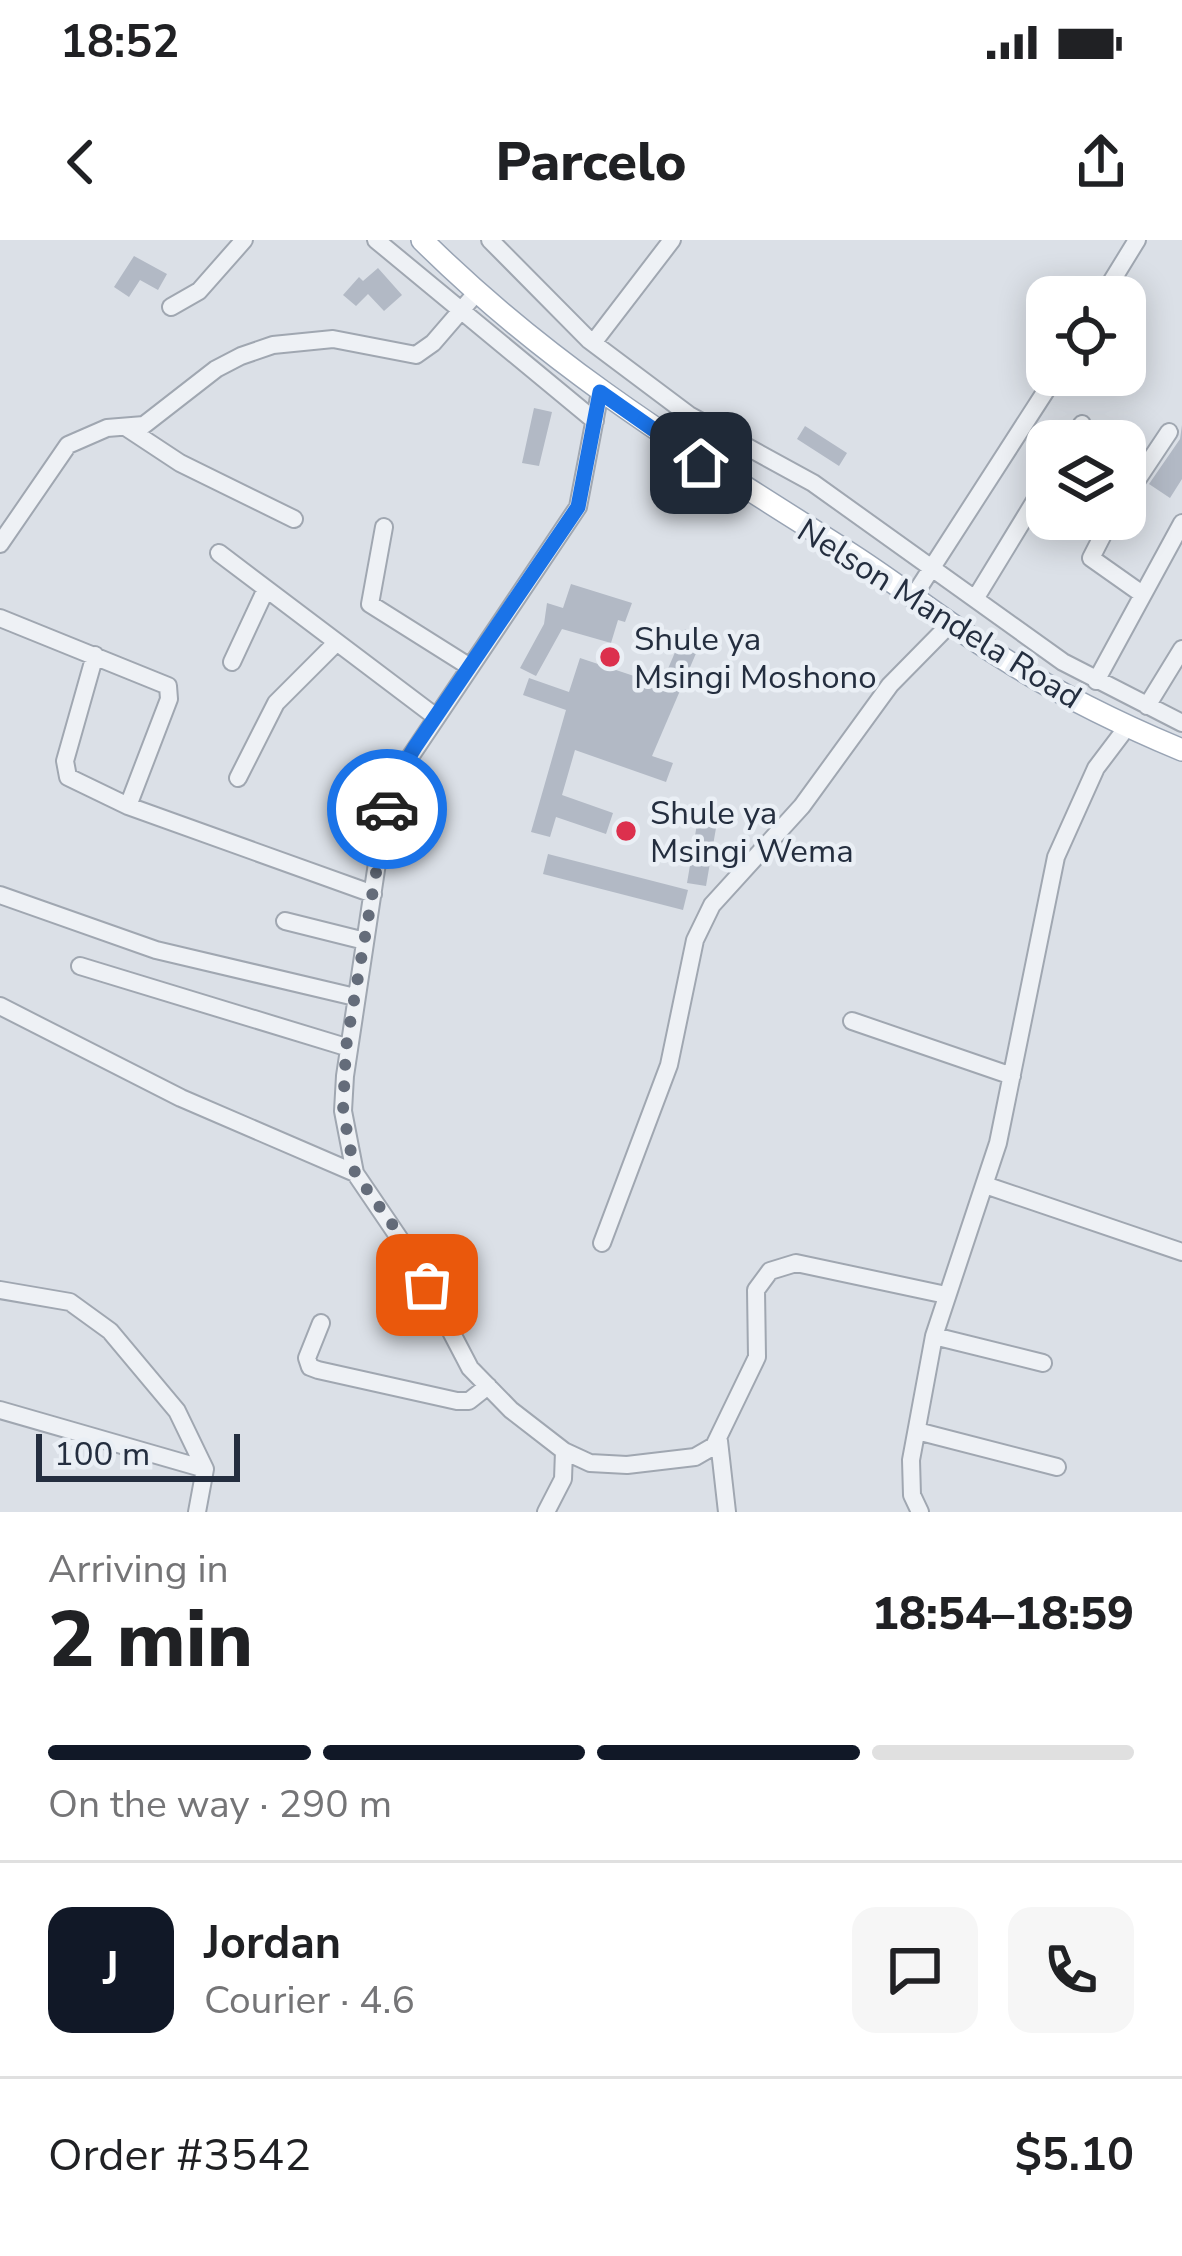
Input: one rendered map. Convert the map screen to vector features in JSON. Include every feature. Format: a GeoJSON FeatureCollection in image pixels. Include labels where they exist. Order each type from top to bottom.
{"type":"FeatureCollection","features":[{"type":"Feature","properties":{"kind":"main road","name":"Nelson Mandela Road"},"geometry":{"type":"LineString","coordinates":[[422,240],[477,292],[600,392],[1006,661],[1127,727],[1182,750]]}},
{"type":"Feature","properties":{"kind":"street"},"geometry":{"type":"LineString","coordinates":[[171,308],[199,291],[244,240]]}},
{"type":"Feature","properties":{"kind":"street"},"geometry":{"type":"LineString","coordinates":[[376,240],[595,421]]}},
{"type":"Feature","properties":{"kind":"street"},"geometry":{"type":"LineString","coordinates":[[490,240],[593,344],[689,415],[813,483],[1096,682],[1182,723]]}},
{"type":"Feature","properties":{"kind":"street"},"geometry":{"type":"LineString","coordinates":[[593,344],[672,240]]}},
{"type":"Feature","properties":{"kind":"street"},"geometry":{"type":"LineString","coordinates":[[1115,276],[1137,240]]}},
{"type":"Feature","properties":{"kind":"street"},"geometry":{"type":"LineString","coordinates":[[0,544],[68,445],[107,428],[143,425],[216,369],[255,350],[333,339],[416,355],[477,292]]}},
{"type":"Feature","properties":{"kind":"street"},"geometry":{"type":"LineString","coordinates":[[600,392],[578,507],[398,775],[382,830],[346,1047],[343,1111],[355,1173],[395,1228],[470,1368],[488,1386],[564,1451],[590,1463],[627,1465],[694,1457],[719,1441]]}},
{"type":"Feature","properties":{"kind":"street"},"geometry":{"type":"LineString","coordinates":[[913,597],[1043,396]]}},
{"type":"Feature","properties":{"kind":"street"},"geometry":{"type":"LineString","coordinates":[[127,428],[180,463],[294,518]]}},
{"type":"Feature","properties":{"kind":"street"},"geometry":{"type":"LineString","coordinates":[[1146,466],[1169,432]]}},
{"type":"Feature","properties":{"kind":"street"},"geometry":{"type":"LineString","coordinates":[[975,599],[1026,515]]}},
{"type":"Feature","properties":{"kind":"street"},"geometry":{"type":"LineString","coordinates":[[1096,682],[1182,523]]}},
{"type":"Feature","properties":{"kind":"street"},"geometry":{"type":"LineString","coordinates":[[384,527],[370,604],[470,667]]}},
{"type":"Feature","properties":{"kind":"street"},"geometry":{"type":"LineString","coordinates":[[1100,540],[1091,558],[1142,594]]}},
{"type":"Feature","properties":{"kind":"street"},"geometry":{"type":"LineString","coordinates":[[219,553],[436,718]]}},
{"type":"Feature","properties":{"kind":"street"},"geometry":{"type":"LineString","coordinates":[[232,662],[266,589]]}},
{"type":"Feature","properties":{"kind":"street"},"geometry":{"type":"LineString","coordinates":[[0,618],[163,682],[170,690],[128,806]]}},
{"type":"Feature","properties":{"kind":"street"},"geometry":{"type":"LineString","coordinates":[[602,1244],[669,1065],[695,940],[712,905],[802,806],[890,685],[950,624]]}},
{"type":"Feature","properties":{"kind":"street"},"geometry":{"type":"LineString","coordinates":[[238,778],[276,703],[335,643]]}},
{"type":"Feature","properties":{"kind":"street"},"geometry":{"type":"LineString","coordinates":[[1147,706],[1182,649]]}},
{"type":"Feature","properties":{"kind":"street"},"geometry":{"type":"LineString","coordinates":[[95,655],[64,773],[128,806],[373,894]]}},
{"type":"Feature","properties":{"kind":"street"},"geometry":{"type":"LineString","coordinates":[[920,1512],[910,1477],[934,1336],[985,1185],[1056,857],[1087,784],[1127,727]]}},
{"type":"Feature","properties":{"kind":"street"},"geometry":{"type":"LineString","coordinates":[[0,895],[156,950],[355,997]]}},
{"type":"Feature","properties":{"kind":"street"},"geometry":{"type":"LineString","coordinates":[[286,921],[365,941]]}},
{"type":"Feature","properties":{"kind":"street"},"geometry":{"type":"LineString","coordinates":[[80,966],[346,1047]]}},
{"type":"Feature","properties":{"kind":"street"},"geometry":{"type":"LineString","coordinates":[[0,1006],[182,1098],[355,1173]]}},
{"type":"Feature","properties":{"kind":"street"},"geometry":{"type":"LineString","coordinates":[[852,1021],[1012,1076]]}},
{"type":"Feature","properties":{"kind":"street"},"geometry":{"type":"LineString","coordinates":[[985,1185],[1182,1252]]}},
{"type":"Feature","properties":{"kind":"street"},"geometry":{"type":"LineString","coordinates":[[727,1512],[719,1441],[757,1357],[756,1290],[776,1267],[796,1263],[946,1295]]}},
{"type":"Feature","properties":{"kind":"street"},"geometry":{"type":"LineString","coordinates":[[0,1290],[70,1302],[110,1331],[177,1411],[205,1469],[197,1512]]}},
{"type":"Feature","properties":{"kind":"street"},"geometry":{"type":"LineString","coordinates":[[321,1323],[307,1358],[317,1370],[457,1401],[469,1401],[488,1386]]}},
{"type":"Feature","properties":{"kind":"street"},"geometry":{"type":"LineString","coordinates":[[934,1336],[1043,1363]]}},
{"type":"Feature","properties":{"kind":"street"},"geometry":{"type":"LineString","coordinates":[[0,1410],[205,1469]]}},
{"type":"Feature","properties":{"kind":"street"},"geometry":{"type":"LineString","coordinates":[[917,1431],[1058,1467]]}},
{"type":"Feature","properties":{"kind":"street"},"geometry":{"type":"LineString","coordinates":[[545,1512],[563,1479],[564,1451]]}},
{"type":"Feature","properties":{"kind":"building"},"geometry":{"type":"Polygon","coordinates":[[[134,256],[167,274],[158,290],[140,280],[129,297],[114,287],[134,256]]]}},
{"type":"Feature","properties":{"kind":"building"},"geometry":{"type":"Polygon","coordinates":[[[378,268],[402,295],[384,311],[368,294],[356,306],[343,295],[359,277],[363,281],[378,268]]]}},
{"type":"Feature","properties":{"kind":"building"},"geometry":{"type":"Polygon","coordinates":[[[534,408],[552,412],[539,466],[522,463],[534,408]]]}},
{"type":"Feature","properties":{"kind":"building"},"geometry":{"type":"Polygon","coordinates":[[[1182,425],[1182,479],[1170,498],[1149,484],[1180,439],[1182,425]]]}},
{"type":"Feature","properties":{"kind":"building"},"geometry":{"type":"Polygon","coordinates":[[[805,426],[847,453],[839,466],[797,439],[805,426]]]}},
{"type":"Feature","properties":{"kind":"building"},"geometry":{"type":"Polygon","coordinates":[[[571,584],[632,603],[625,622],[618,620],[611,643],[562,629],[536,676],[520,668],[544,624],[547,603],[563,608],[571,584]]]}},
{"type":"Feature","properties":{"kind":"building"},"geometry":{"type":"Polygon","coordinates":[[[685,629],[703,637],[652,756],[673,763],[666,782],[575,750],[562,795],[613,813],[606,834],[556,817],[550,837],[531,832],[566,710],[523,695],[529,678],[569,692],[580,658],[661,685],[685,629]]]}},
{"type":"Feature","properties":{"kind":"building"},"geometry":{"type":"Polygon","coordinates":[[[697,824],[716,828],[706,886],[687,883],[697,824]]]}},
{"type":"Feature","properties":{"kind":"building"},"geometry":{"type":"Polygon","coordinates":[[[548,854],[688,890],[683,910],[543,874],[548,854]]]}},
{"type":"Feature","properties":{"kind":"way so far"},"geometry":{"type":"LineString","coordinates":[[387,809],[346,1047],[343,1111],[355,1173],[395,1228],[427,1285]]}},
{"type":"Feature","properties":{"kind":"place","name":"Shule ya Msingi Moshono"},"geometry":{"type":"Point","coordinates":[610,657]}},
{"type":"Feature","properties":{"kind":"place","name":"Shule ya Msingi Wema"},"geometry":{"type":"Point","coordinates":[626,831]}},
{"type":"Feature","properties":{"kind":"route"},"geometry":{"type":"LineString","coordinates":[[387,809],[398,775],[415,747],[578,507],[600,392],[701,463]]}}]}
